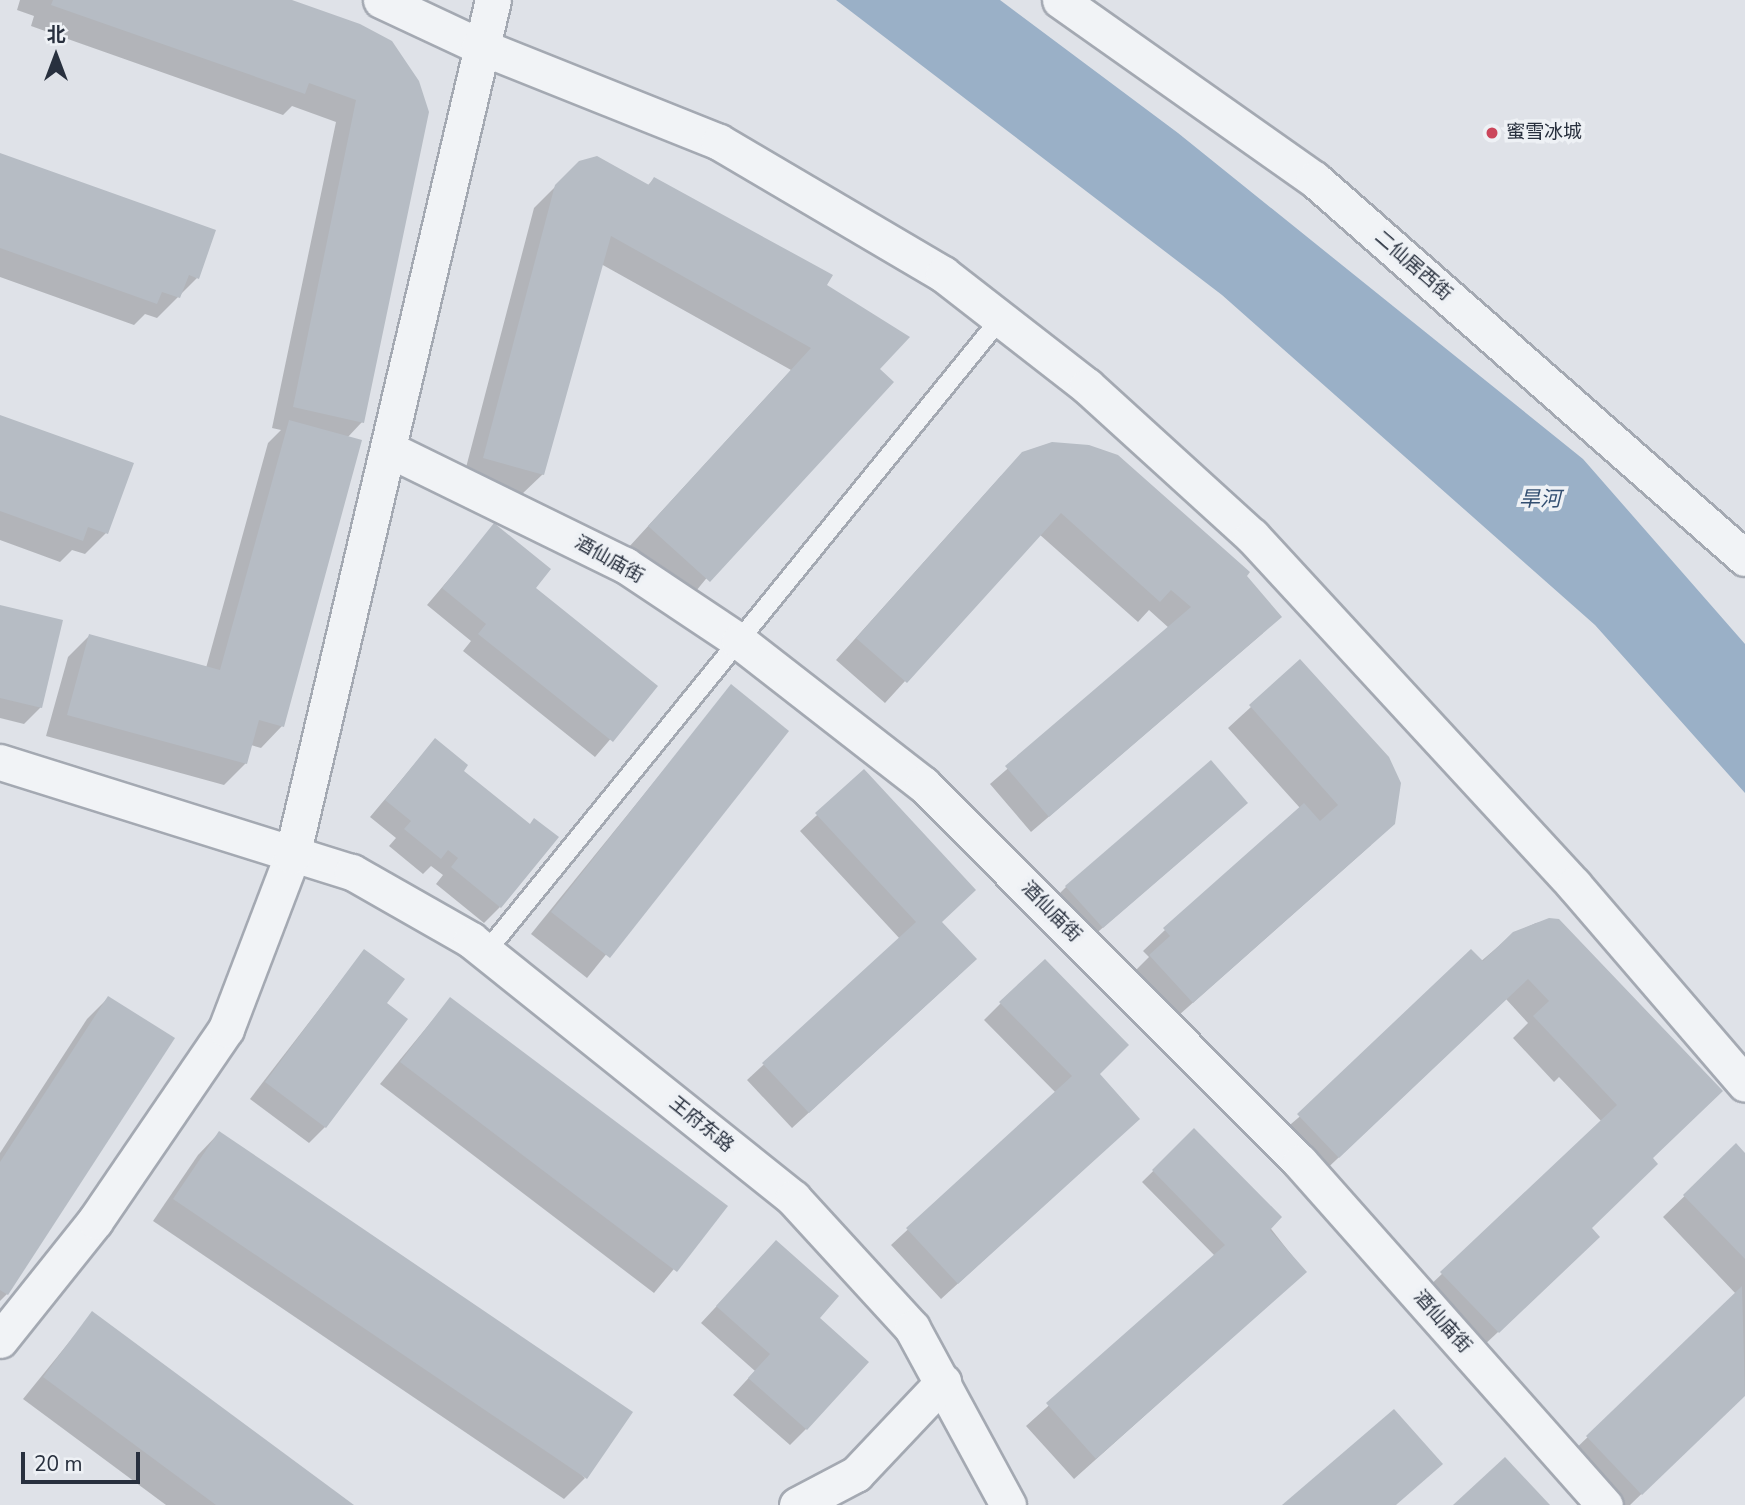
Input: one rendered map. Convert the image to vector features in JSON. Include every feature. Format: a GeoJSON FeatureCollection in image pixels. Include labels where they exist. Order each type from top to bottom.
{"type":"FeatureCollection","features":[{"type":"Feature","properties":{"kind":"street"},"geometry":{"type":"LineString","coordinates":[[381,0],[479,46],[719,142],[943,274],[1087,386],[1252,536],[1574,885],[1745,1084]]}},
{"type":"Feature","properties":{"kind":"street"},"geometry":{"type":"LineString","coordinates":[[0,1340],[95,1221],[226,1029],[292,856],[390,450],[479,46],[493,0]]}},
{"type":"Feature","properties":{"kind":"street","name":"二仙居西街"},"geometry":{"type":"LineString","coordinates":[[1060,0],[1314,179],[1745,558]]}},
{"type":"Feature","properties":{"kind":"street","name":"酒仙庙街"},"geometry":{"type":"LineString","coordinates":[[390,450],[625,565],[739,641],[923,784],[1300,1162],[1605,1505]]}},
{"type":"Feature","properties":{"kind":"street","name":"王府东路"},"geometry":{"type":"LineString","coordinates":[[0,762],[195,820],[292,856],[352,872],[486,952],[793,1198],[912,1328],[1009,1500]]}},
{"type":"Feature","properties":{"kind":"street"},"geometry":{"type":"LineString","coordinates":[[797,1505],[856,1474],[943,1382]]}},
{"type":"Feature","properties":{"kind":"lane"},"geometry":{"type":"LineString","coordinates":[[486,952],[1000,319]]}},
{"type":"Feature","properties":{"kind":"water","name":"旱河"},"geometry":{"type":"Polygon","coordinates":[[[836,0],[1000,0],[1178,133],[1583,459],[1745,644],[1745,793],[1595,625],[1222,295],[836,0]]]}},
{"type":"Feature","properties":{"kind":"building"},"geometry":{"type":"Polygon","coordinates":[[[53,0],[292,0],[360,24],[392,41],[419,81],[429,112],[364,423],[293,407],[356,100],[309,83],[305,94],[51,5],[53,0]]]}},
{"type":"Feature","properties":{"kind":"building"},"geometry":{"type":"Polygon","coordinates":[[[0,153],[216,230],[199,279],[189,275],[180,298],[162,292],[157,304],[0,248],[0,153]]]}},
{"type":"Feature","properties":{"kind":"building"},"geometry":{"type":"Polygon","coordinates":[[[597,156],[649,185],[654,177],[833,275],[827,285],[910,337],[880,369],[894,382],[710,582],[648,526],[811,348],[611,236],[544,475],[483,458],[555,185],[579,161],[597,156]]]}},
{"type":"Feature","properties":{"kind":"building"},"geometry":{"type":"Polygon","coordinates":[[[0,415],[134,463],[108,534],[88,527],[83,541],[0,511],[0,415]]]}},
{"type":"Feature","properties":{"kind":"building"},"geometry":{"type":"Polygon","coordinates":[[[289,420],[362,440],[284,727],[259,720],[247,764],[67,715],[89,634],[220,670],[289,420]]]}},
{"type":"Feature","properties":{"kind":"building"},"geometry":{"type":"Polygon","coordinates":[[[1052,442],[1089,445],[1118,455],[1250,572],[1247,576],[1282,617],[1049,817],[1005,766],[1191,607],[1171,590],[1160,602],[1061,513],[907,683],[856,638],[1022,452],[1052,442]]]}},
{"type":"Feature","properties":{"kind":"building"},"geometry":{"type":"Polygon","coordinates":[[[494,523],[551,569],[536,588],[658,686],[613,742],[478,634],[486,624],[442,588],[494,523]]]}},
{"type":"Feature","properties":{"kind":"building"},"geometry":{"type":"Polygon","coordinates":[[[0,605],[63,620],[42,708],[0,698],[0,605]]]}},
{"type":"Feature","properties":{"kind":"building"},"geometry":{"type":"Polygon","coordinates":[[[1300,659],[1389,757],[1401,783],[1395,824],[1193,1003],[1149,955],[1170,936],[1163,928],[1304,803],[1320,821],[1338,805],[1249,705],[1300,659]]]}},
{"type":"Feature","properties":{"kind":"building"},"geometry":{"type":"Polygon","coordinates":[[[731,684],[789,731],[610,958],[551,912],[731,684]]]}},
{"type":"Feature","properties":{"kind":"building"},"geometry":{"type":"Polygon","coordinates":[[[435,738],[468,765],[464,771],[530,824],[534,818],[559,837],[501,908],[451,867],[458,858],[448,850],[441,859],[404,829],[411,821],[385,800],[435,738]]]}},
{"type":"Feature","properties":{"kind":"building"},"geometry":{"type":"Polygon","coordinates":[[[1211,760],[1248,803],[1103,928],[1065,886],[1211,760]]]}},
{"type":"Feature","properties":{"kind":"building"},"geometry":{"type":"Polygon","coordinates":[[[864,769],[976,890],[942,922],[977,959],[809,1113],[762,1063],[916,922],[815,813],[864,769]]]}},
{"type":"Feature","properties":{"kind":"building"},"geometry":{"type":"Polygon","coordinates":[[[1549,918],[1559,919],[1723,1091],[1653,1158],[1658,1164],[1592,1228],[1600,1237],[1499,1333],[1440,1272],[1617,1105],[1533,1016],[1549,1001],[1528,979],[1339,1158],[1297,1114],[1471,949],[1483,961],[1513,932],[1549,918]]]}},
{"type":"Feature","properties":{"kind":"building"},"geometry":{"type":"Polygon","coordinates":[[[364,949],[405,979],[387,1003],[408,1019],[326,1128],[265,1082],[364,949]]]}},
{"type":"Feature","properties":{"kind":"building"},"geometry":{"type":"Polygon","coordinates":[[[1045,959],[1129,1045],[1100,1074],[1140,1119],[958,1284],[906,1228],[1072,1076],[999,1002],[1045,959]]]}},
{"type":"Feature","properties":{"kind":"building"},"geometry":{"type":"Polygon","coordinates":[[[108,996],[175,1038],[8,1295],[0,1290],[0,1162],[108,996]]]}},
{"type":"Feature","properties":{"kind":"building"},"geometry":{"type":"Polygon","coordinates":[[[450,997],[728,1206],[677,1272],[400,1062],[450,997]]]}},
{"type":"Feature","properties":{"kind":"building"},"geometry":{"type":"Polygon","coordinates":[[[1194,1128],[1282,1217],[1270,1230],[1307,1272],[1096,1459],[1046,1403],[1225,1245],[1152,1170],[1194,1128]]]}},
{"type":"Feature","properties":{"kind":"building"},"geometry":{"type":"Polygon","coordinates":[[[219,1131],[633,1412],[587,1479],[173,1199],[219,1131]]]}},
{"type":"Feature","properties":{"kind":"building"},"geometry":{"type":"Polygon","coordinates":[[[1736,1143],[1745,1153],[1745,1259],[1683,1195],[1736,1143]]]}},
{"type":"Feature","properties":{"kind":"building"},"geometry":{"type":"Polygon","coordinates":[[[776,1240],[839,1296],[820,1318],[869,1362],[807,1430],[748,1378],[770,1354],[716,1306],[776,1240]]]}},
{"type":"Feature","properties":{"kind":"building"},"geometry":{"type":"Polygon","coordinates":[[[1742,1286],[1745,1396],[1642,1495],[1586,1436],[1742,1286]]]}},
{"type":"Feature","properties":{"kind":"building"},"geometry":{"type":"Polygon","coordinates":[[[92,1311],[354,1505],[216,1505],[43,1377],[92,1311]]]}},
{"type":"Feature","properties":{"kind":"building"},"geometry":{"type":"Polygon","coordinates":[[[1394,1409],[1443,1464],[1396,1505],[1282,1505],[1394,1409]]]}},
{"type":"Feature","properties":{"kind":"building"},"geometry":{"type":"Polygon","coordinates":[[[1505,1457],[1550,1505],[1453,1505],[1505,1457]]]}},
{"type":"Feature","properties":{"kind":"place","name":"蜜雪冰城"},"geometry":{"type":"Point","coordinates":[1492,133]}}]}
